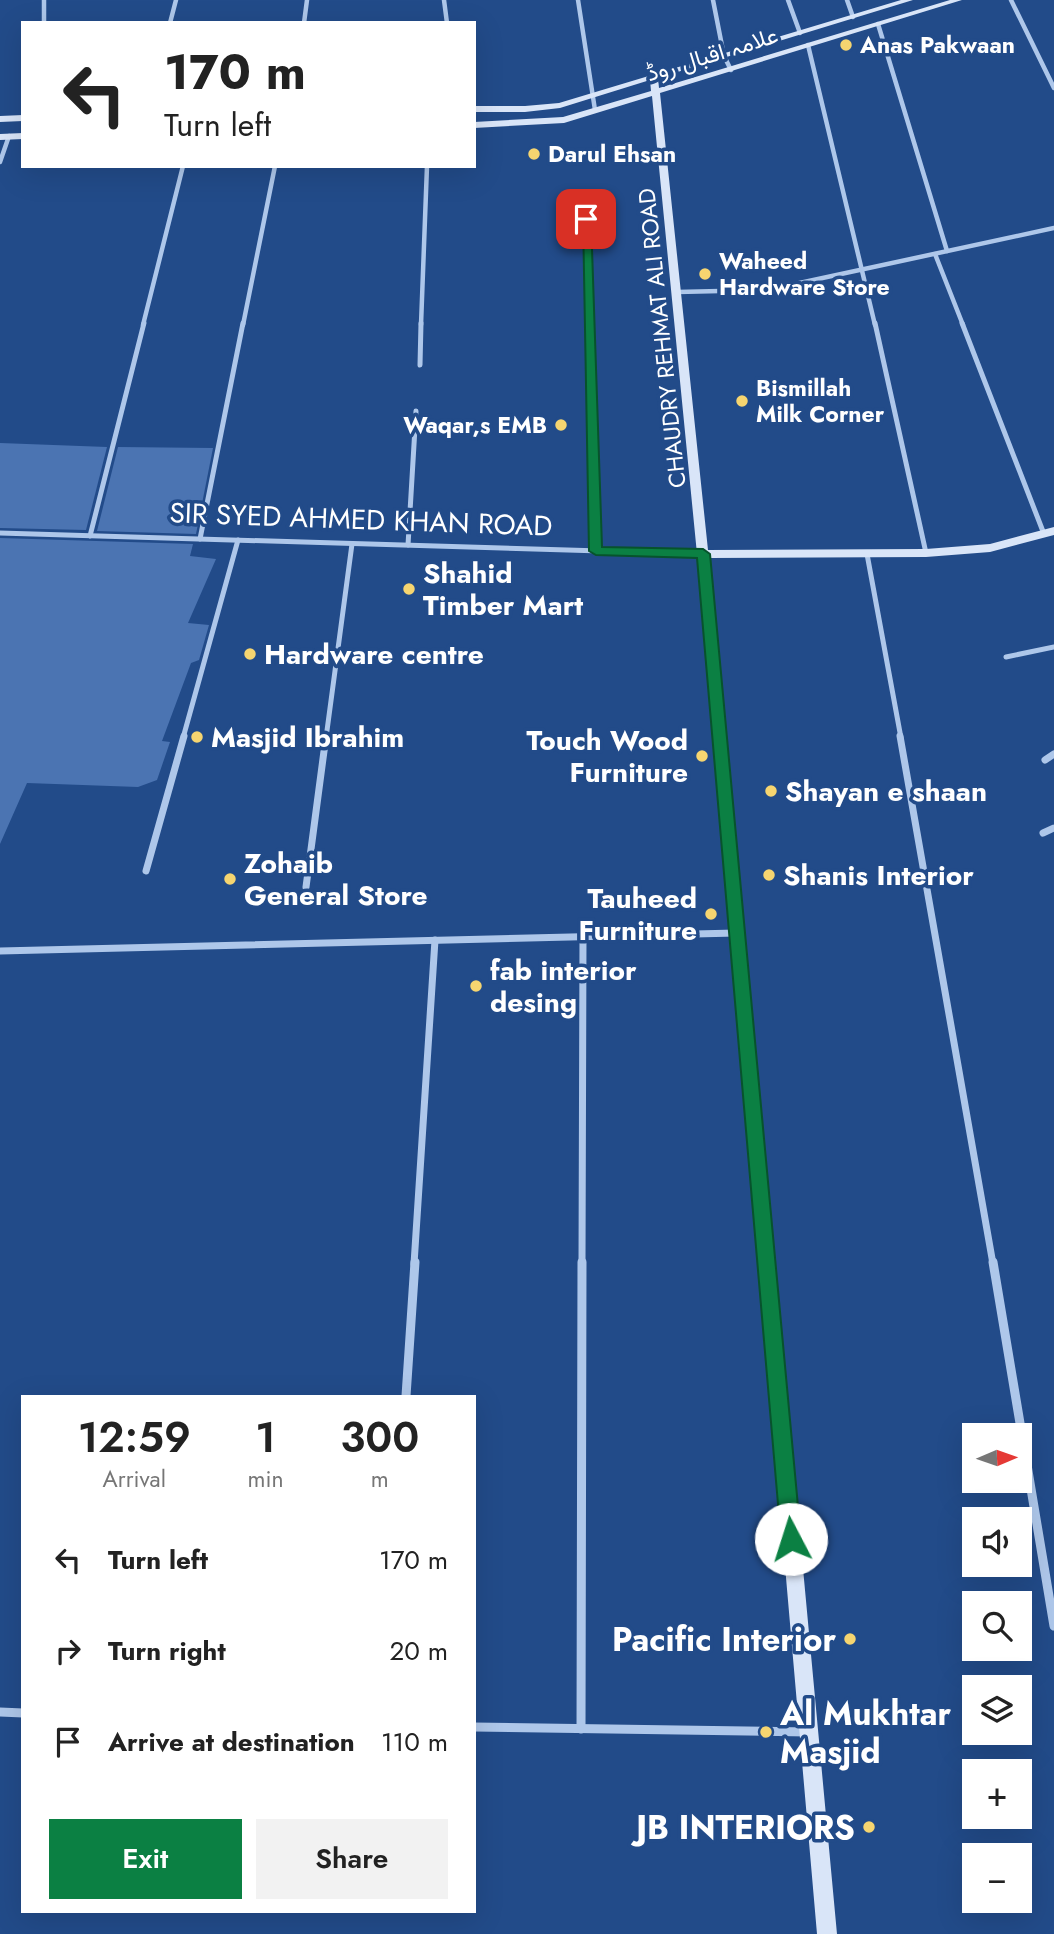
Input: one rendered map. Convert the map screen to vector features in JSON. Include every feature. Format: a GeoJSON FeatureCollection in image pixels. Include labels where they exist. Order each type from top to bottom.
{"type":"FeatureCollection","features":[{"type":"Feature","properties":{"kind":"street"},"geometry":{"type":"LineString","coordinates":[[44,0],[44,21]]}},
{"type":"Feature","properties":{"kind":"street"},"geometry":{"type":"LineString","coordinates":[[171,21],[176,0]]}},
{"type":"Feature","properties":{"kind":"street"},"geometry":{"type":"LineString","coordinates":[[304,21],[307,0]]}},
{"type":"Feature","properties":{"kind":"street"},"geometry":{"type":"LineString","coordinates":[[444,0],[446,21]]}},
{"type":"Feature","properties":{"kind":"street"},"geometry":{"type":"LineString","coordinates":[[578,0],[595,110]]}},
{"type":"Feature","properties":{"kind":"street"},"geometry":{"type":"LineString","coordinates":[[713,0],[724,56],[731,70]]}},
{"type":"Feature","properties":{"kind":"street"},"geometry":{"type":"LineString","coordinates":[[788,0],[800,33]]}},
{"type":"Feature","properties":{"kind":"street"},"geometry":{"type":"LineString","coordinates":[[847,0],[853,17]]}},
{"type":"Feature","properties":{"kind":"street","name":"علامہ اقبال روڈ"},"geometry":{"type":"LineString","coordinates":[[476,109],[544,107],[593,95],[909,0]]}},
{"type":"Feature","properties":{"kind":"street","name":"علامہ اقبال روڈ"},"geometry":{"type":"LineString","coordinates":[[476,125],[564,120],[958,0]]}},
{"type":"Feature","properties":{"kind":"street"},"geometry":{"type":"LineString","coordinates":[[1011,0],[1054,88]]}},
{"type":"Feature","properties":{"kind":"street"},"geometry":{"type":"LineString","coordinates":[[878,24],[947,251]]}},
{"type":"Feature","properties":{"kind":"street"},"geometry":{"type":"LineString","coordinates":[[808,45],[863,269],[926,553]]}},
{"type":"Feature","properties":{"kind":"street","name":"CHAUDRY REHMAT ALI ROAD"},"geometry":{"type":"LineString","coordinates":[[654,77],[703,554],[827,1934]]}},
{"type":"Feature","properties":{"kind":"street"},"geometry":{"type":"LineString","coordinates":[[0,119],[21,118]]}},
{"type":"Feature","properties":{"kind":"street"},"geometry":{"type":"LineString","coordinates":[[0,162],[4,136]]}},
{"type":"Feature","properties":{"kind":"street"},"geometry":{"type":"LineString","coordinates":[[90,536],[182,168]]}},
{"type":"Feature","properties":{"kind":"street"},"geometry":{"type":"LineString","coordinates":[[200,539],[275,168]]}},
{"type":"Feature","properties":{"kind":"street"},"geometry":{"type":"LineString","coordinates":[[419,365],[427,168]]}},
{"type":"Feature","properties":{"kind":"street"},"geometry":{"type":"LineString","coordinates":[[586,219],[596,551]]}},
{"type":"Feature","properties":{"kind":"street"},"geometry":{"type":"LineString","coordinates":[[677,292],[767,290],[1054,228]]}},
{"type":"Feature","properties":{"kind":"street"},"geometry":{"type":"LineString","coordinates":[[935,254],[1049,533]]}},
{"type":"Feature","properties":{"kind":"street"},"geometry":{"type":"LineString","coordinates":[[408,545],[416,411]]}},
{"type":"Feature","properties":{"kind":"street","name":"SIR SYED AHMED KHAN ROAD"},"geometry":{"type":"LineString","coordinates":[[0,533],[703,554],[926,553],[989,548],[1049,533]]}},
{"type":"Feature","properties":{"kind":"street"},"geometry":{"type":"LineString","coordinates":[[146,871],[238,540]]}},
{"type":"Feature","properties":{"kind":"street"},"geometry":{"type":"LineString","coordinates":[[306,887],[352,544]]}},
{"type":"Feature","properties":{"kind":"street"},"geometry":{"type":"LineString","coordinates":[[867,554],[946,981],[1054,1626]]}},
{"type":"Feature","properties":{"kind":"street"},"geometry":{"type":"LineString","coordinates":[[1006,657],[1054,648]]}},
{"type":"Feature","properties":{"kind":"street"},"geometry":{"type":"LineString","coordinates":[[1045,760],[1054,754]]}},
{"type":"Feature","properties":{"kind":"street"},"geometry":{"type":"LineString","coordinates":[[1043,833],[1054,828]]}},
{"type":"Feature","properties":{"kind":"street"},"geometry":{"type":"LineString","coordinates":[[0,951],[736,933]]}},
{"type":"Feature","properties":{"kind":"street"},"geometry":{"type":"LineString","coordinates":[[581,1728],[583,937]]}},
{"type":"Feature","properties":{"kind":"street"},"geometry":{"type":"LineString","coordinates":[[406,1395],[435,940]]}},
{"type":"Feature","properties":{"kind":"street"},"geometry":{"type":"LineString","coordinates":[[0,1712],[21,1713]]}},
{"type":"Feature","properties":{"kind":"street"},"geometry":{"type":"LineString","coordinates":[[476,1727],[809,1732]]}},
{"type":"Feature","properties":{"kind":"building"},"geometry":{"type":"Polygon","coordinates":[[[0,443],[107,447],[86,530],[0,528],[0,443]]]}},
{"type":"Feature","properties":{"kind":"building"},"geometry":{"type":"Polygon","coordinates":[[[118,447],[213,448],[196,534],[97,531],[118,447]]]}},
{"type":"Feature","properties":{"kind":"building"},"geometry":{"type":"Polygon","coordinates":[[[0,538],[193,544],[190,556],[216,559],[188,623],[209,625],[199,660],[191,663],[162,741],[170,742],[157,780],[138,787],[27,783],[0,844],[0,538]]]}},
{"type":"Feature","properties":{"kind":"place","name":"Anas Pakwaan"},"geometry":{"type":"Point","coordinates":[846,45]}},
{"type":"Feature","properties":{"kind":"place","name":"Darul Ehsan"},"geometry":{"type":"Point","coordinates":[534,154]}},
{"type":"Feature","properties":{"kind":"place","name":"Waheed Hardware Store"},"geometry":{"type":"Point","coordinates":[705,274]}},
{"type":"Feature","properties":{"kind":"place","name":"Bismillah Milk Corner"},"geometry":{"type":"Point","coordinates":[742,401]}},
{"type":"Feature","properties":{"kind":"place","name":"Waqar,s EMB"},"geometry":{"type":"Point","coordinates":[561,425]}},
{"type":"Feature","properties":{"kind":"place","name":"Shahid Timber Mart"},"geometry":{"type":"Point","coordinates":[409,589]}},
{"type":"Feature","properties":{"kind":"place","name":"Hardware centre"},"geometry":{"type":"Point","coordinates":[250,654]}},
{"type":"Feature","properties":{"kind":"place","name":"Masjid Ibrahim"},"geometry":{"type":"Point","coordinates":[197,737]}},
{"type":"Feature","properties":{"kind":"place","name":"Touch Wood Furniture"},"geometry":{"type":"Point","coordinates":[702,756]}},
{"type":"Feature","properties":{"kind":"place","name":"Shayan e shaan"},"geometry":{"type":"Point","coordinates":[771,791]}},
{"type":"Feature","properties":{"kind":"place","name":"Shanis Interior"},"geometry":{"type":"Point","coordinates":[769,875]}},
{"type":"Feature","properties":{"kind":"place","name":"Zohaib General Store"},"geometry":{"type":"Point","coordinates":[230,879]}},
{"type":"Feature","properties":{"kind":"place","name":"Tauheed Furniture"},"geometry":{"type":"Point","coordinates":[711,914]}},
{"type":"Feature","properties":{"kind":"place","name":"fab interior desing"},"geometry":{"type":"Point","coordinates":[476,986]}},
{"type":"Feature","properties":{"kind":"place","name":"Pacific Interior"},"geometry":{"type":"Point","coordinates":[850,1639]}},
{"type":"Feature","properties":{"kind":"place","name":"Al Mukhtar Masjid"},"geometry":{"type":"Point","coordinates":[766,1732]}},
{"type":"Feature","properties":{"kind":"place","name":"JB INTERIORS"},"geometry":{"type":"Point","coordinates":[869,1827]}},
{"type":"Feature","properties":{"kind":"route"},"geometry":{"type":"LineString","coordinates":[[586,219],[596,551],[703,554],[791,1539]]}}]}
